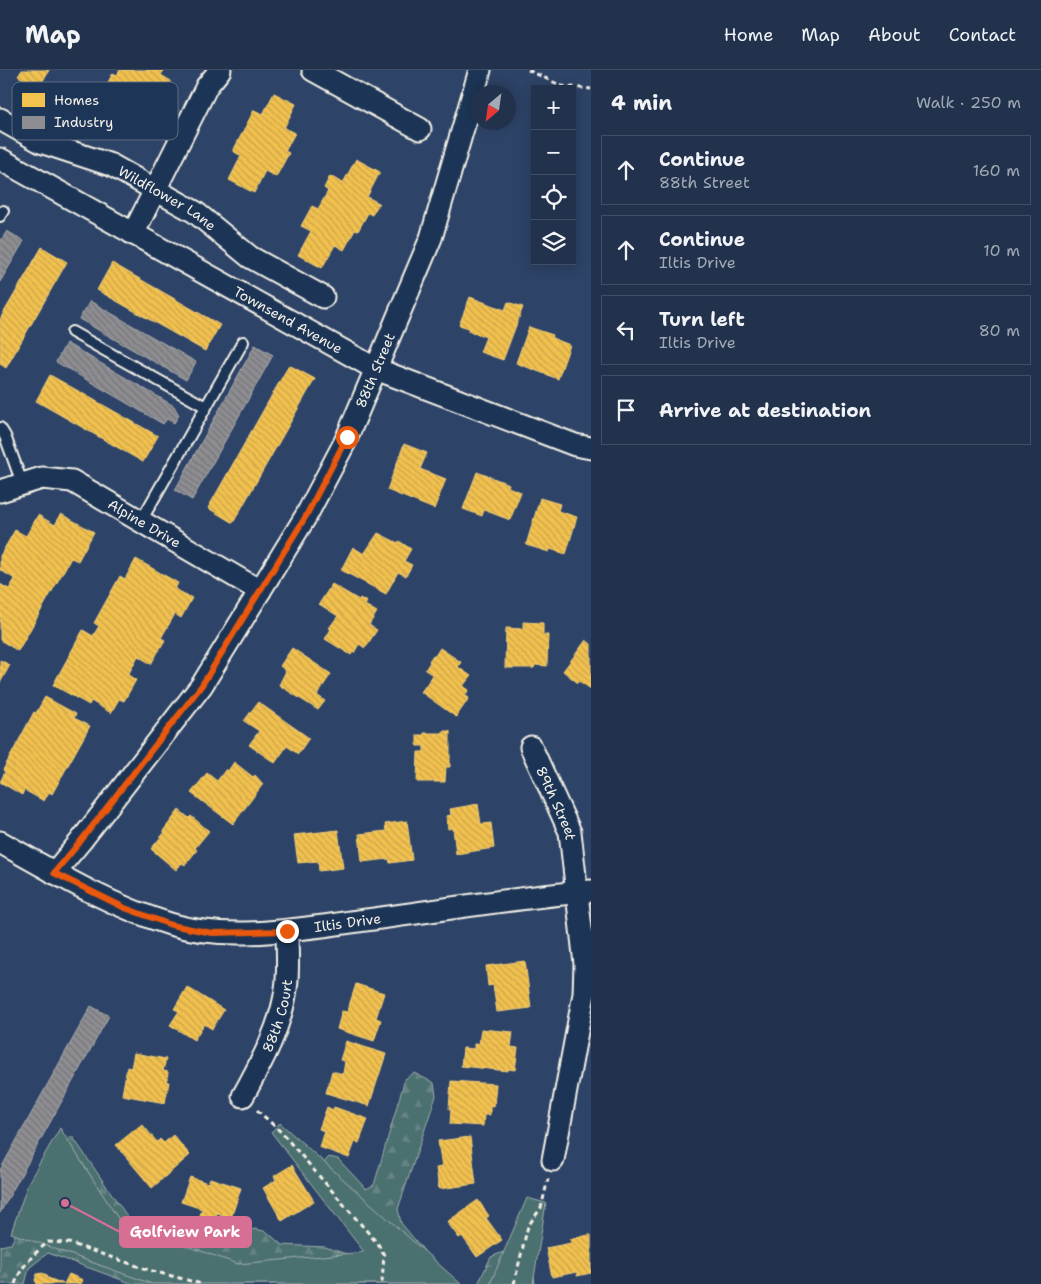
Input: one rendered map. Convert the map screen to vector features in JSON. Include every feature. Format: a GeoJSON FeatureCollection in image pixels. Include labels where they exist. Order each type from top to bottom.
{"type":"FeatureCollection","features":[{"type":"Feature","properties":{"kind":"street"},"geometry":{"type":"LineString","coordinates":[[133,234],[207,86],[220,70]]}},
{"type":"Feature","properties":{"kind":"street"},"geometry":{"type":"LineString","coordinates":[[313,70],[420,129]]}},
{"type":"Feature","properties":{"kind":"street","name":"88th Street"},"geometry":{"type":"LineString","coordinates":[[54,873],[202,685],[306,516],[341,450],[431,238],[480,70]]}},
{"type":"Feature","properties":{"kind":"street","name":"Wildflower Lane"},"geometry":{"type":"LineString","coordinates":[[0,119],[12,126]]}},
{"type":"Feature","properties":{"kind":"street","name":"Wildflower Lane"},"geometry":{"type":"LineString","coordinates":[[37,140],[111,165],[195,212],[250,257],[323,297]]}},
{"type":"Feature","properties":{"kind":"street","name":"Townsend Avenue"},"geometry":{"type":"LineString","coordinates":[[0,160],[376,369],[575,445],[591,448]]}},
{"type":"Feature","properties":{"kind":"street","name":"Alpine Drive"},"geometry":{"type":"LineString","coordinates":[[0,491],[42,478],[72,481],[260,591]]}},
{"type":"Feature","properties":{"kind":"street","name":"89th Street"},"geometry":{"type":"LineString","coordinates":[[531,747],[570,832],[583,892],[584,994],[553,1160]]}},
{"type":"Feature","properties":{"kind":"street","name":"Iltis Drive"},"geometry":{"type":"LineString","coordinates":[[0,842],[54,873],[125,908],[171,925],[212,933],[287,931],[583,892]]}},
{"type":"Feature","properties":{"kind":"street","name":"88th Court"},"geometry":{"type":"LineString","coordinates":[[243,1096],[266,1055],[281,1011],[286,988],[287,931]]}},
{"type":"Feature","properties":{"kind":"lane"},"geometry":{"type":"LineString","coordinates":[[72,332],[206,407]]}},
{"type":"Feature","properties":{"kind":"lane"},"geometry":{"type":"LineString","coordinates":[[141,521],[243,342]]}},
{"type":"Feature","properties":{"kind":"lane"},"geometry":{"type":"LineString","coordinates":[[0,428],[5,436],[22,483]]}},
{"type":"Feature","properties":{"kind":"path"},"geometry":{"type":"LineString","coordinates":[[528,70],[562,86],[591,89]]}},
{"type":"Feature","properties":{"kind":"path"},"geometry":{"type":"LineString","coordinates":[[243,1096],[281,1132],[378,1244],[384,1255],[383,1284]]}},
{"type":"Feature","properties":{"kind":"path"},"geometry":{"type":"LineString","coordinates":[[514,1284],[528,1226],[541,1208],[553,1160]]}},
{"type":"Feature","properties":{"kind":"path"},"geometry":{"type":"LineString","coordinates":[[15,1284],[29,1259],[48,1242],[69,1243],[149,1270],[202,1284]]}},
{"type":"Feature","properties":{"kind":"green space"},"geometry":{"type":"Polygon","coordinates":[[[414,1073],[434,1083],[436,1096],[398,1209],[401,1223],[449,1281],[454,1284],[133,1284],[48,1253],[29,1268],[25,1284],[0,1284],[0,1246],[11,1244],[51,1160],[72,1136],[129,1219],[207,1246],[218,1244],[225,1235],[256,1229],[267,1232],[282,1245],[325,1247],[356,1257],[372,1255],[320,1167],[329,1157],[338,1159],[366,1189],[374,1185],[405,1079],[414,1073]]]}},
{"type":"Feature","properties":{"kind":"green space"},"geometry":{"type":"Polygon","coordinates":[[[280,1123],[461,1284],[152,1284],[11,1233],[28,1183],[60,1128],[121,1223],[238,1264],[364,1252],[271,1132],[280,1123]]]}},
{"type":"Feature","properties":{"kind":"green space"},"geometry":{"type":"Polygon","coordinates":[[[527,1198],[546,1203],[533,1284],[490,1284],[527,1198]]]}},
{"type":"Feature","properties":{"kind":"green space"},"geometry":{"type":"Polygon","coordinates":[[[503,1252],[534,1276],[535,1284],[478,1284],[491,1257],[503,1252]]]}},
{"type":"Feature","properties":{"kind":"building: Homes"},"geometry":{"type":"Polygon","coordinates":[[[22,70],[49,70],[42,82],[28,82],[18,76],[22,70]]]}},
{"type":"Feature","properties":{"kind":"building: Homes"},"geometry":{"type":"Polygon","coordinates":[[[120,70],[164,70],[161,75],[171,81],[108,82],[113,73],[117,75],[120,70]]]}},
{"type":"Feature","properties":{"kind":"building: Homes"},"geometry":{"type":"Polygon","coordinates":[[[274,93],[296,104],[284,128],[295,133],[285,151],[289,153],[276,177],[265,171],[254,193],[229,180],[241,156],[233,151],[254,110],[263,114],[274,93]]]}},
{"type":"Feature","properties":{"kind":"building: Homes"},"geometry":{"type":"Polygon","coordinates":[[[356,159],[380,172],[367,197],[379,203],[372,215],[368,213],[358,231],[355,230],[344,250],[335,245],[322,268],[298,255],[311,231],[301,226],[312,206],[318,209],[328,191],[324,188],[330,176],[343,183],[356,159]]]}},
{"type":"Feature","properties":{"kind":"building: Homes"},"geometry":{"type":"Polygon","coordinates":[[[42,247],[67,262],[6,368],[0,364],[0,319],[42,247]]]}},
{"type":"Feature","properties":{"kind":"building: Homes"},"geometry":{"type":"Polygon","coordinates":[[[112,263],[220,325],[205,351],[97,290],[112,263]]]}},
{"type":"Feature","properties":{"kind":"building: Homes"},"geometry":{"type":"Polygon","coordinates":[[[470,297],[505,310],[508,302],[523,307],[503,360],[480,352],[486,337],[468,331],[469,328],[459,325],[470,297]]]}},
{"type":"Feature","properties":{"kind":"building: Homes"},"geometry":{"type":"Polygon","coordinates":[[[529,327],[553,335],[552,338],[570,345],[558,379],[516,363],[529,327]]]}},
{"type":"Feature","properties":{"kind":"building: Homes"},"geometry":{"type":"Polygon","coordinates":[[[289,365],[315,379],[233,523],[208,508],[289,365]]]}},
{"type":"Feature","properties":{"kind":"building: Homes"},"geometry":{"type":"Polygon","coordinates":[[[50,375],[158,436],[143,462],[36,401],[50,375]]]}},
{"type":"Feature","properties":{"kind":"building: Homes"},"geometry":{"type":"Polygon","coordinates":[[[404,444],[427,453],[420,469],[446,479],[434,509],[387,490],[404,444]]]}},
{"type":"Feature","properties":{"kind":"building: Homes"},"geometry":{"type":"Polygon","coordinates":[[[477,472],[509,484],[508,487],[521,492],[510,520],[484,510],[482,516],[463,509],[477,472]]]}},
{"type":"Feature","properties":{"kind":"building: Homes"},"geometry":{"type":"Polygon","coordinates":[[[540,498],[560,504],[558,511],[577,517],[566,554],[550,549],[549,552],[526,545],[540,498]]]}},
{"type":"Feature","properties":{"kind":"building: Homes"},"geometry":{"type":"Polygon","coordinates":[[[61,514],[94,532],[78,561],[71,558],[18,651],[0,640],[0,584],[9,589],[15,579],[0,570],[0,556],[15,530],[26,536],[38,515],[55,525],[61,514]]]}},
{"type":"Feature","properties":{"kind":"building: Homes"},"geometry":{"type":"Polygon","coordinates":[[[378,533],[398,543],[399,541],[411,549],[404,561],[412,565],[406,576],[398,572],[386,594],[341,570],[353,547],[364,554],[378,533]]]}},
{"type":"Feature","properties":{"kind":"building: Homes"},"geometry":{"type":"Polygon","coordinates":[[[136,559],[178,583],[175,589],[192,598],[181,618],[175,614],[161,638],[165,640],[151,664],[138,656],[128,675],[136,680],[124,701],[119,699],[111,713],[91,701],[89,705],[53,685],[83,630],[93,636],[99,626],[94,623],[120,576],[125,579],[136,559]]]}},
{"type":"Feature","properties":{"kind":"building: Homes"},"geometry":{"type":"Polygon","coordinates":[[[332,584],[359,600],[360,598],[367,602],[365,605],[377,612],[369,625],[377,630],[365,648],[359,644],[351,655],[325,639],[331,629],[329,628],[338,616],[319,604],[332,584]]]}},
{"type":"Feature","properties":{"kind":"building: Homes"},"geometry":{"type":"Polygon","coordinates":[[[523,622],[543,623],[543,635],[548,635],[547,666],[535,665],[534,668],[505,668],[506,628],[523,629],[523,622]]]}},
{"type":"Feature","properties":{"kind":"building: Homes"},"geometry":{"type":"Polygon","coordinates":[[[586,640],[591,644],[591,689],[579,681],[578,683],[563,671],[586,640]]]}},
{"type":"Feature","properties":{"kind":"building: Homes"},"geometry":{"type":"Polygon","coordinates":[[[292,648],[331,674],[317,695],[325,701],[318,710],[279,685],[286,671],[280,666],[292,648]]]}},
{"type":"Feature","properties":{"kind":"building: Homes"},"geometry":{"type":"Polygon","coordinates":[[[440,648],[461,662],[458,667],[471,676],[463,686],[469,690],[465,695],[469,698],[456,717],[421,692],[433,675],[425,670],[433,655],[435,656],[440,648]]]}},
{"type":"Feature","properties":{"kind":"building: Homes"},"geometry":{"type":"Polygon","coordinates":[[[0,660],[10,665],[0,683],[0,660]]]}},
{"type":"Feature","properties":{"kind":"building: Homes"},"geometry":{"type":"Polygon","coordinates":[[[45,697],[76,714],[74,718],[90,726],[52,794],[49,792],[44,801],[24,790],[22,795],[0,782],[5,772],[3,770],[34,712],[36,713],[45,697]]]}},
{"type":"Feature","properties":{"kind":"building: Homes"},"geometry":{"type":"Polygon","coordinates":[[[258,702],[309,738],[298,754],[287,746],[275,763],[249,745],[259,731],[244,721],[258,702]]]}},
{"type":"Feature","properties":{"kind":"building: Homes"},"geometry":{"type":"Polygon","coordinates":[[[443,731],[450,731],[450,767],[446,767],[445,782],[417,782],[418,752],[424,752],[424,746],[417,746],[417,735],[443,733],[443,731]]]}},
{"type":"Feature","properties":{"kind":"building: Homes"},"geometry":{"type":"Polygon","coordinates":[[[234,762],[253,777],[255,775],[263,784],[233,824],[191,793],[207,773],[217,781],[226,769],[228,771],[234,762]]]}},
{"type":"Feature","properties":{"kind":"building: Homes"},"geometry":{"type":"Polygon","coordinates":[[[478,804],[481,824],[491,823],[494,848],[456,854],[453,828],[448,829],[446,816],[451,815],[450,809],[478,804]]]}},
{"type":"Feature","properties":{"kind":"building: Homes"},"geometry":{"type":"Polygon","coordinates":[[[179,810],[189,818],[191,816],[209,831],[195,848],[197,850],[185,865],[182,863],[176,870],[151,849],[179,810]]]}},
{"type":"Feature","properties":{"kind":"building: Homes"},"geometry":{"type":"Polygon","coordinates":[[[407,821],[412,860],[390,863],[389,859],[362,862],[359,834],[386,831],[385,824],[407,821]]]}},
{"type":"Feature","properties":{"kind":"building: Homes"},"geometry":{"type":"Polygon","coordinates":[[[338,830],[343,868],[319,871],[318,861],[298,863],[294,835],[338,830]]]}},
{"type":"Feature","properties":{"kind":"building: Homes"},"geometry":{"type":"Polygon","coordinates":[[[525,961],[531,1008],[497,1012],[493,985],[488,986],[486,966],[525,961]]]}},
{"type":"Feature","properties":{"kind":"building: Homes"},"geometry":{"type":"Polygon","coordinates":[[[356,984],[384,993],[376,1018],[381,1020],[374,1041],[337,1029],[342,1011],[347,1012],[356,984]]]}},
{"type":"Feature","properties":{"kind":"building: Homes"},"geometry":{"type":"Polygon","coordinates":[[[187,987],[224,1010],[212,1029],[204,1024],[194,1040],[170,1025],[179,1011],[174,1009],[187,987]]]}},
{"type":"Feature","properties":{"kind":"building: Homes"},"geometry":{"type":"Polygon","coordinates":[[[481,1029],[513,1032],[511,1047],[518,1048],[515,1070],[508,1069],[508,1071],[461,1066],[463,1048],[474,1049],[474,1044],[479,1044],[481,1029]]]}},
{"type":"Feature","properties":{"kind":"building: Homes"},"geometry":{"type":"Polygon","coordinates":[[[346,1041],[386,1054],[369,1106],[326,1093],[332,1071],[343,1074],[345,1061],[340,1060],[346,1041]]]}},
{"type":"Feature","properties":{"kind":"building: Homes"},"geometry":{"type":"Polygon","coordinates":[[[134,1053],[166,1059],[163,1071],[168,1072],[167,1082],[169,1082],[165,1103],[122,1095],[127,1067],[131,1068],[134,1053]]]}},
{"type":"Feature","properties":{"kind":"building: Homes"},"geometry":{"type":"Polygon","coordinates":[[[451,1081],[496,1084],[494,1106],[490,1106],[490,1115],[484,1115],[483,1126],[450,1124],[451,1081]]]}},
{"type":"Feature","properties":{"kind":"building: Homes"},"geometry":{"type":"Polygon","coordinates":[[[327,1107],[333,1110],[334,1107],[368,1119],[359,1143],[355,1142],[349,1158],[319,1147],[324,1131],[319,1129],[327,1107]]]}},
{"type":"Feature","properties":{"kind":"building: Homes"},"geometry":{"type":"Polygon","coordinates":[[[142,1124],[157,1142],[160,1139],[164,1143],[173,1135],[190,1155],[152,1188],[116,1145],[142,1124]]]}},
{"type":"Feature","properties":{"kind":"building: Homes"},"geometry":{"type":"Polygon","coordinates":[[[470,1137],[476,1184],[439,1189],[436,1168],[442,1167],[438,1141],[470,1137]]]}},
{"type":"Feature","properties":{"kind":"building: Homes"},"geometry":{"type":"Polygon","coordinates":[[[292,1165],[314,1201],[282,1221],[263,1188],[276,1180],[274,1176],[292,1165]]]}},
{"type":"Feature","properties":{"kind":"building: Homes"},"geometry":{"type":"Polygon","coordinates":[[[190,1177],[208,1183],[210,1178],[241,1188],[231,1218],[217,1213],[213,1224],[199,1219],[202,1209],[181,1202],[190,1177]]]}},
{"type":"Feature","properties":{"kind":"building: Homes"},"geometry":{"type":"Polygon","coordinates":[[[478,1200],[489,1216],[486,1218],[502,1240],[477,1257],[462,1236],[459,1238],[447,1222],[478,1200]]]}},
{"type":"Feature","properties":{"kind":"building: Homes"},"geometry":{"type":"Polygon","coordinates":[[[591,1235],[591,1273],[577,1276],[577,1272],[552,1277],[546,1248],[571,1243],[570,1239],[591,1235]]]}},
{"type":"Feature","properties":{"kind":"building: Homes"},"geometry":{"type":"Polygon","coordinates":[[[37,1274],[47,1275],[48,1278],[64,1284],[37,1284],[35,1280],[37,1274]]]}},
{"type":"Feature","properties":{"kind":"building: Homes"},"geometry":{"type":"Polygon","coordinates":[[[69,1274],[83,1280],[81,1284],[64,1284],[69,1274]]]}},
{"type":"Feature","properties":{"kind":"building: Industry"},"geometry":{"type":"Polygon","coordinates":[[[7,231],[24,241],[0,282],[0,242],[7,231]]]}},
{"type":"Feature","properties":{"kind":"building: Industry"},"geometry":{"type":"Polygon","coordinates":[[[90,301],[196,362],[186,380],[79,319],[90,301]]]}},
{"type":"Feature","properties":{"kind":"building: Industry"},"geometry":{"type":"Polygon","coordinates":[[[66,343],[174,406],[179,415],[174,423],[167,419],[163,424],[56,362],[66,343]]]}},
{"type":"Feature","properties":{"kind":"building: Industry"},"geometry":{"type":"Polygon","coordinates":[[[255,345],[273,355],[192,500],[175,490],[255,345]]]}},
{"type":"Feature","properties":{"kind":"building: Industry"},"geometry":{"type":"Polygon","coordinates":[[[91,1006],[109,1016],[0,1213],[0,1170],[91,1006]]]}},
{"type":"Feature","properties":{"kind":"place","name":"Golfview Park"},"geometry":{"type":"Point","coordinates":[65,1203]}},
{"type":"Feature","properties":{"kind":"route"},"geometry":{"type":"LineString","coordinates":[[287,931],[212,933],[171,925],[125,908],[54,873],[202,685],[306,516],[347,437]]}}]}
